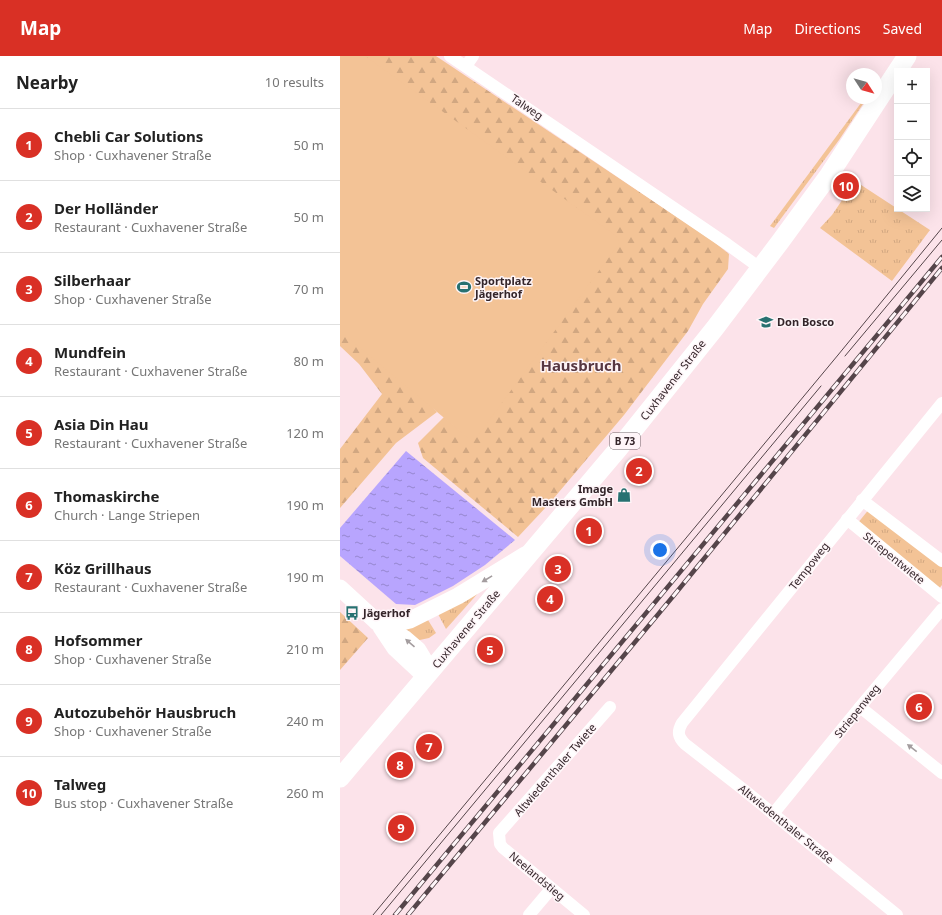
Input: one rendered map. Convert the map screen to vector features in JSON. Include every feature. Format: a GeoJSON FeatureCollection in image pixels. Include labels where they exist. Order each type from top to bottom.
{"type":"FeatureCollection","features":[{"type":"Feature","properties":{"kind":"main road","name":"Cuxhavener Straße"},"geometry":{"type":"LineString","coordinates":[[340,778],[619,448],[760,268],[829,175],[906,56]]}},
{"type":"Feature","properties":{"kind":"main road"},"geometry":{"type":"LineString","coordinates":[[378,622],[394,624],[410,620],[458,596],[532,551]]}},
{"type":"Feature","properties":{"kind":"main road"},"geometry":{"type":"LineString","coordinates":[[340,588],[378,622],[404,638],[421,653],[425,664],[425,676]]}},
{"type":"Feature","properties":{"kind":"street","name":"Talweg"},"geometry":{"type":"LineString","coordinates":[[450,56],[760,268]]}},
{"type":"Feature","properties":{"kind":"street"},"geometry":{"type":"LineString","coordinates":[[466,66],[473,56]]}},
{"type":"Feature","properties":{"kind":"street","name":"Tempoweg"},"geometry":{"type":"LineString","coordinates":[[678,730],[682,723],[804,574],[862,500],[942,403]]}},
{"type":"Feature","properties":{"kind":"street"},"geometry":{"type":"LineString","coordinates":[[862,500],[942,561]]}},
{"type":"Feature","properties":{"kind":"street","name":"Striepentwiete"},"geometry":{"type":"LineString","coordinates":[[847,519],[942,597]]}},
{"type":"Feature","properties":{"kind":"street","name":"Striepenweg"},"geometry":{"type":"LineString","coordinates":[[773,814],[860,707],[942,610]]}},
{"type":"Feature","properties":{"kind":"street","name":"Altwiedenthaler Twiete"},"geometry":{"type":"LineString","coordinates":[[499,833],[610,707]]}},
{"type":"Feature","properties":{"kind":"street"},"geometry":{"type":"LineString","coordinates":[[860,707],[942,773]]}},
{"type":"Feature","properties":{"kind":"street","name":"Altwiedenthaler Straße"},"geometry":{"type":"LineString","coordinates":[[678,730],[680,737],[685,744],[897,915]]}},
{"type":"Feature","properties":{"kind":"street","name":"Neelandstieg"},"geometry":{"type":"LineString","coordinates":[[499,833],[500,844],[503,848],[584,915]]}},
{"type":"Feature","properties":{"kind":"street"},"geometry":{"type":"LineString","coordinates":[[529,915],[551,888]]}},
{"type":"Feature","properties":{"kind":"green space"},"geometry":{"type":"Polygon","coordinates":[[[340,56],[436,56],[713,241],[729,254],[728,269],[703,304],[688,331],[624,415],[548,505],[518,537],[423,458],[418,443],[444,417],[473,441],[340,56]]]}},
{"type":"Feature","properties":{"kind":"green space","name":"Sportplatz Jägerhof"},"geometry":{"type":"Polygon","coordinates":[[[340,56],[365,56],[615,235],[620,242],[473,442],[340,331],[340,56]]]}},
{"type":"Feature","properties":{"kind":"green space"},"geometry":{"type":"Polygon","coordinates":[[[860,104],[863,104],[839,140],[774,228],[770,226],[860,104]]]}},
{"type":"Feature","properties":{"kind":"green space"},"geometry":{"type":"Polygon","coordinates":[[[855,181],[894,206],[894,212],[902,212],[930,230],[892,281],[820,228],[832,215],[855,181]]]}},
{"type":"Feature","properties":{"kind":"green space"},"geometry":{"type":"Polygon","coordinates":[[[340,317],[437,412],[396,443],[340,508],[340,449],[382,394],[359,364],[340,346],[340,317]]]}},
{"type":"Feature","properties":{"kind":"green space"},"geometry":{"type":"Polygon","coordinates":[[[870,508],[942,566],[942,585],[938,590],[857,524],[870,508]]]}},
{"type":"Feature","properties":{"kind":"green space"},"geometry":{"type":"Polygon","coordinates":[[[480,591],[446,629],[438,614],[480,591]]]}},
{"type":"Feature","properties":{"kind":"green space"},"geometry":{"type":"Polygon","coordinates":[[[340,612],[368,638],[340,670],[340,612]]]}},
{"type":"Feature","properties":{"kind":"green space"},"geometry":{"type":"Polygon","coordinates":[[[428,620],[436,633],[429,638],[415,641],[404,630],[428,620]]]}},
{"type":"Feature","properties":{"kind":"water"},"geometry":{"type":"Polygon","coordinates":[[[406,451],[515,540],[485,565],[453,586],[415,605],[396,604],[340,556],[340,528],[406,451]]]}},
{"type":"Feature","properties":{"kind":"tram line"},"geometry":{"type":"LineString","coordinates":[[373,915],[942,228]]}},
{"type":"Feature","properties":{"kind":"tram line"},"geometry":{"type":"LineString","coordinates":[[845,356],[942,240]]}},
{"type":"Feature","properties":{"kind":"tram line"},"geometry":{"type":"LineString","coordinates":[[381,915],[821,386]]}},
{"type":"Feature","properties":{"kind":"railway"},"geometry":{"type":"LineString","coordinates":[[395,915],[942,257]]}},
{"type":"Feature","properties":{"kind":"railway"},"geometry":{"type":"LineString","coordinates":[[408,915],[675,594],[942,268]]}},
{"type":"Feature","properties":{"kind":"place","name":"Talweg"},"geometry":{"type":"Point","coordinates":[846,186]}},
{"type":"Feature","properties":{"kind":"place","name":"Sportplatz Jägerhof"},"geometry":{"type":"Point","coordinates":[464,287]}},
{"type":"Feature","properties":{"kind":"place","name":"Don Bosco"},"geometry":{"type":"Point","coordinates":[766,322]}},
{"type":"Feature","properties":{"kind":"place","name":"Der Holländer"},"geometry":{"type":"Point","coordinates":[639,471]}},
{"type":"Feature","properties":{"kind":"place","name":"Image Masters GmbH"},"geometry":{"type":"Point","coordinates":[624,495]}},
{"type":"Feature","properties":{"kind":"place","name":"Chebli Car Solutions"},"geometry":{"type":"Point","coordinates":[589,531]}},
{"type":"Feature","properties":{"kind":"place","name":"Silberhaar"},"geometry":{"type":"Point","coordinates":[558,569]}},
{"type":"Feature","properties":{"kind":"place","name":"Mundfein"},"geometry":{"type":"Point","coordinates":[550,599]}},
{"type":"Feature","properties":{"kind":"place","name":"Jägerhof"},"geometry":{"type":"Point","coordinates":[352,613]}},
{"type":"Feature","properties":{"kind":"place","name":"Asia Din Hau"},"geometry":{"type":"Point","coordinates":[490,650]}},
{"type":"Feature","properties":{"kind":"place","name":"Thomaskirche"},"geometry":{"type":"Point","coordinates":[919,707]}},
{"type":"Feature","properties":{"kind":"place","name":"Köz Grillhaus"},"geometry":{"type":"Point","coordinates":[429,747]}},
{"type":"Feature","properties":{"kind":"place","name":"Hofsommer"},"geometry":{"type":"Point","coordinates":[400,765]}},
{"type":"Feature","properties":{"kind":"place","name":"Autozubehör Hausbruch"},"geometry":{"type":"Point","coordinates":[401,828]}},
{"type":"Feature","properties":{"kind":"district","name":"Hausbruch"},"geometry":{"type":"Point","coordinates":[581,366]}}]}
